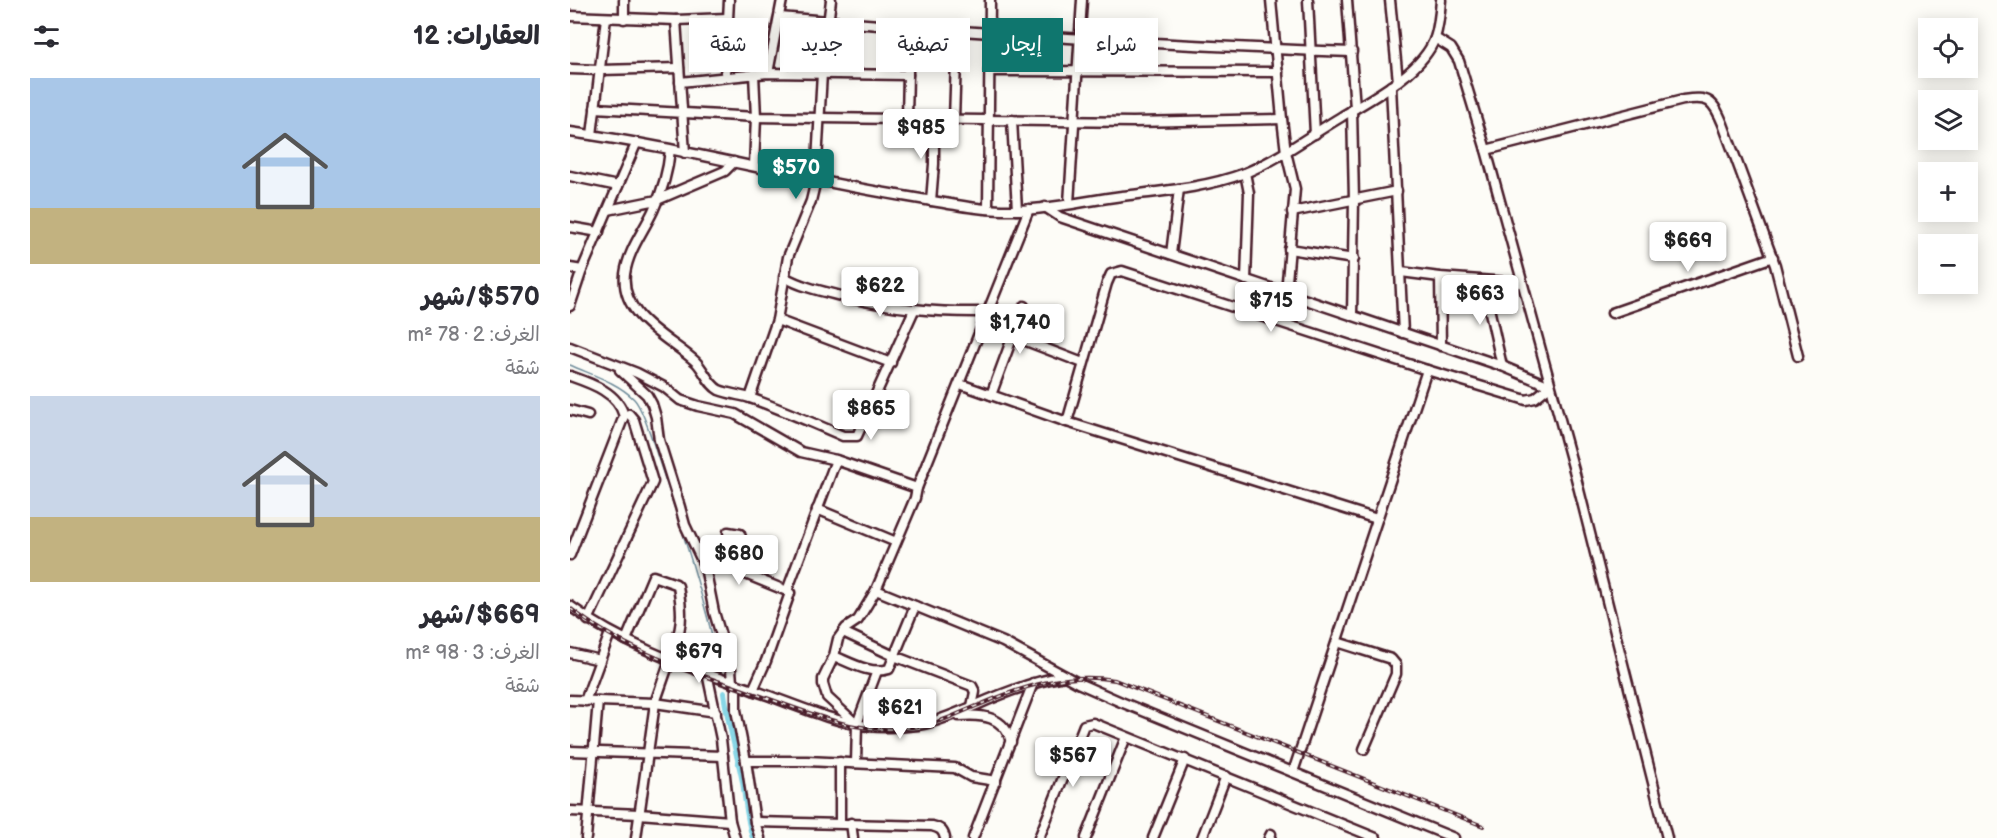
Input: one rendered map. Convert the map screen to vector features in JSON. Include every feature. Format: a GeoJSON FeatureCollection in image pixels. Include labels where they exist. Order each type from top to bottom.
{"type":"FeatureCollection","features":[{"type":"Feature","properties":{"kind":"street"},"geometry":{"type":"LineString","coordinates":[[624,0],[624,19]]}},
{"type":"Feature","properties":{"kind":"street"},"geometry":{"type":"LineString","coordinates":[[727,18],[729,0]]}},
{"type":"Feature","properties":{"kind":"street"},"geometry":{"type":"LineString","coordinates":[[768,73],[782,0]]}},
{"type":"Feature","properties":{"kind":"street"},"geometry":{"type":"LineString","coordinates":[[829,18],[831,0]]}},
{"type":"Feature","properties":{"kind":"street"},"geometry":{"type":"LineString","coordinates":[[989,18],[990,0]]}},
{"type":"Feature","properties":{"kind":"street"},"geometry":{"type":"LineString","coordinates":[[1082,0],[1082,18]]}},
{"type":"Feature","properties":{"kind":"street"},"geometry":{"type":"LineString","coordinates":[[1271,0],[1286,152],[1295,189],[1286,293]]}},
{"type":"Feature","properties":{"kind":"street"},"geometry":{"type":"LineString","coordinates":[[1308,0],[1315,134]]}},
{"type":"Feature","properties":{"kind":"street"},"geometry":{"type":"LineString","coordinates":[[1347,0],[1354,109],[1352,315]]}},
{"type":"Feature","properties":{"kind":"street"},"geometry":{"type":"LineString","coordinates":[[1390,0],[1403,333]]}},
{"type":"Feature","properties":{"kind":"street"},"geometry":{"type":"LineString","coordinates":[[570,132],[965,207],[1029,209],[1179,189],[1216,182],[1245,173],[1286,152],[1395,83],[1419,64],[1427,53],[1435,38],[1441,0]]}},
{"type":"Feature","properties":{"kind":"street"},"geometry":{"type":"LineString","coordinates":[[570,16],[689,19]]}},
{"type":"Feature","properties":{"kind":"street"},"geometry":{"type":"LineString","coordinates":[[779,17],[792,18]]}},
{"type":"Feature","properties":{"kind":"street"},"geometry":{"type":"LineString","coordinates":[[592,135],[606,18]]}},
{"type":"Feature","properties":{"kind":"street"},"geometry":{"type":"LineString","coordinates":[[676,20],[685,153]]}},
{"type":"Feature","properties":{"kind":"street"},"geometry":{"type":"LineString","coordinates":[[1435,38],[1451,48],[1459,61],[1486,150],[1575,474],[1667,838]]}},
{"type":"Feature","properties":{"kind":"street"},"geometry":{"type":"LineString","coordinates":[[1158,44],[1352,52]]}},
{"type":"Feature","properties":{"kind":"street"},"geometry":{"type":"LineString","coordinates":[[570,69],[679,68]]}},
{"type":"Feature","properties":{"kind":"street"},"geometry":{"type":"LineString","coordinates":[[1158,71],[1278,72]]}},
{"type":"Feature","properties":{"kind":"street"},"geometry":{"type":"LineString","coordinates":[[725,72],[725,76]]}},
{"type":"Feature","properties":{"kind":"street"},"geometry":{"type":"LineString","coordinates":[[907,118],[908,72]]}},
{"type":"Feature","properties":{"kind":"street"},"geometry":{"type":"LineString","coordinates":[[954,119],[956,72]]}},
{"type":"Feature","properties":{"kind":"street"},"geometry":{"type":"LineString","coordinates":[[988,209],[989,72]]}},
{"type":"Feature","properties":{"kind":"street"},"geometry":{"type":"LineString","coordinates":[[1069,203],[1078,72]]}},
{"type":"Feature","properties":{"kind":"street"},"geometry":{"type":"LineString","coordinates":[[680,82],[768,73],[908,75]]}},
{"type":"Feature","properties":{"kind":"street"},"geometry":{"type":"LineString","coordinates":[[750,398],[777,320],[788,257],[811,201],[816,180],[822,73]]}},
{"type":"Feature","properties":{"kind":"street"},"geometry":{"type":"LineString","coordinates":[[754,74],[756,117],[754,166]]}},
{"type":"Feature","properties":{"kind":"street"},"geometry":{"type":"LineString","coordinates":[[1486,150],[1683,100],[1699,97],[1708,99],[1716,107],[1723,124],[1773,257],[1798,356]]}},
{"type":"Feature","properties":{"kind":"street"},"geometry":{"type":"LineString","coordinates":[[595,108],[756,117],[1133,122],[1282,119]]}},
{"type":"Feature","properties":{"kind":"street"},"geometry":{"type":"LineString","coordinates":[[931,201],[934,119]]}},
{"type":"Feature","properties":{"kind":"street"},"geometry":{"type":"LineString","coordinates":[[1012,120],[1017,210]]}},
{"type":"Feature","properties":{"kind":"street"},"geometry":{"type":"LineString","coordinates":[[570,306],[582,270],[636,144]]}},
{"type":"Feature","properties":{"kind":"street"},"geometry":{"type":"LineString","coordinates":[[670,150],[666,175],[657,200],[630,255],[625,275],[629,298],[650,326],[696,362],[712,385],[725,392],[750,398],[843,436],[857,436],[914,310]]}},
{"type":"Feature","properties":{"kind":"street"},"geometry":{"type":"LineString","coordinates":[[608,210],[657,200],[725,171],[734,162]]}},
{"type":"Feature","properties":{"kind":"street"},"geometry":{"type":"LineString","coordinates":[[1245,173],[1249,193],[1246,280]]}},
{"type":"Feature","properties":{"kind":"street"},"geometry":{"type":"LineString","coordinates":[[570,177],[618,186]]}},
{"type":"Feature","properties":{"kind":"street"},"geometry":{"type":"LineString","coordinates":[[1171,254],[1179,189]]}},
{"type":"Feature","properties":{"kind":"street"},"geometry":{"type":"LineString","coordinates":[[1292,212],[1397,191]]}},
{"type":"Feature","properties":{"kind":"street"},"geometry":{"type":"LineString","coordinates":[[1045,207],[1060,217],[1502,366],[1550,386]]}},
{"type":"Feature","properties":{"kind":"street"},"geometry":{"type":"LineString","coordinates":[[857,724],[833,704],[824,691],[823,678],[843,632],[858,620],[876,590],[915,498],[917,488],[1029,209]]}},
{"type":"Feature","properties":{"kind":"street"},"geometry":{"type":"LineString","coordinates":[[570,227],[599,232]]}},
{"type":"Feature","properties":{"kind":"street"},"geometry":{"type":"LineString","coordinates":[[1289,249],[1354,259]]}},
{"type":"Feature","properties":{"kind":"street"},"geometry":{"type":"LineString","coordinates":[[1612,313],[1773,257]]}},
{"type":"Feature","properties":{"kind":"street"},"geometry":{"type":"LineString","coordinates":[[570,268],[582,270]]}},
{"type":"Feature","properties":{"kind":"street"},"geometry":{"type":"LineString","coordinates":[[1067,422],[1109,278],[1114,273],[1122,271],[1426,370],[1526,400],[1535,398],[1550,386]]}},
{"type":"Feature","properties":{"kind":"street"},"geometry":{"type":"LineString","coordinates":[[1401,272],[1521,283]]}},
{"type":"Feature","properties":{"kind":"street"},"geometry":{"type":"LineString","coordinates":[[784,277],[808,288],[914,310],[945,313],[988,312]]}},
{"type":"Feature","properties":{"kind":"street"},"geometry":{"type":"LineString","coordinates":[[1440,277],[1441,346]]}},
{"type":"Feature","properties":{"kind":"street"},"geometry":{"type":"LineString","coordinates":[[1483,281],[1502,366]]}},
{"type":"Feature","properties":{"kind":"street"},"geometry":{"type":"LineString","coordinates":[[991,395],[1024,306]]}},
{"type":"Feature","properties":{"kind":"street"},"geometry":{"type":"LineString","coordinates":[[777,320],[891,363]]}},
{"type":"Feature","properties":{"kind":"street"},"geometry":{"type":"LineString","coordinates":[[1013,336],[1083,363]]}},
{"type":"Feature","properties":{"kind":"street"},"geometry":{"type":"LineString","coordinates":[[570,347],[637,373],[664,387],[680,400],[735,414],[801,452],[836,460],[917,488]]}},
{"type":"Feature","properties":{"kind":"street"},"geometry":{"type":"LineString","coordinates":[[613,364],[648,395],[685,525],[705,567],[714,612],[731,669],[755,822],[760,838]]}},
{"type":"Feature","properties":{"kind":"street"},"geometry":{"type":"LineString","coordinates":[[1293,772],[1426,370]]}},
{"type":"Feature","properties":{"kind":"street"},"geometry":{"type":"LineString","coordinates":[[570,376],[602,389],[613,398],[624,416],[570,555]]}},
{"type":"Feature","properties":{"kind":"street"},"geometry":{"type":"LineString","coordinates":[[960,384],[1067,422],[1377,519]]}},
{"type":"Feature","properties":{"kind":"street"},"geometry":{"type":"LineString","coordinates":[[570,410],[588,415]]}},
{"type":"Feature","properties":{"kind":"street"},"geometry":{"type":"LineString","coordinates":[[588,620],[653,482],[634,420],[629,414]]}},
{"type":"Feature","properties":{"kind":"street"},"geometry":{"type":"LineString","coordinates":[[787,591],[836,460]]}},
{"type":"Feature","properties":{"kind":"street"},"geometry":{"type":"LineString","coordinates":[[817,509],[896,542]]}},
{"type":"Feature","properties":{"kind":"street"},"geometry":{"type":"LineString","coordinates":[[728,532],[740,534],[743,544],[739,548],[738,568],[743,573],[790,592],[753,690]]}},
{"type":"Feature","properties":{"kind":"street"},"geometry":{"type":"LineString","coordinates":[[626,640],[653,576],[676,584],[682,606],[678,632],[655,703],[636,838]]}},
{"type":"Feature","properties":{"kind":"street"},"geometry":{"type":"LineString","coordinates":[[876,590],[1003,642],[1065,676],[1121,702],[1454,838]]}},
{"type":"Feature","properties":{"kind":"street"},"geometry":{"type":"LineString","coordinates":[[570,606],[588,620],[637,647],[816,713],[877,727],[919,725],[952,716],[1033,683],[1065,676]]}},
{"type":"Feature","properties":{"kind":"street"},"geometry":{"type":"LineString","coordinates":[[834,656],[865,669],[877,671],[889,669],[915,606]]}},
{"type":"Feature","properties":{"kind":"street"},"geometry":{"type":"LineString","coordinates":[[843,632],[894,656],[972,686],[975,692],[972,706]]}},
{"type":"Feature","properties":{"kind":"street"},"geometry":{"type":"LineString","coordinates":[[585,701],[610,633]]}},
{"type":"Feature","properties":{"kind":"street"},"geometry":{"type":"LineString","coordinates":[[1337,642],[1391,659],[1396,665],[1396,674],[1364,749]]}},
{"type":"Feature","properties":{"kind":"street"},"geometry":{"type":"LineString","coordinates":[[570,653],[600,660]]}},
{"type":"Feature","properties":{"kind":"street"},"geometry":{"type":"LineString","coordinates":[[856,763],[857,724],[877,671]]}},
{"type":"Feature","properties":{"kind":"street"},"geometry":{"type":"LineString","coordinates":[[707,673],[716,712],[730,821],[735,838]]}},
{"type":"Feature","properties":{"kind":"street"},"geometry":{"type":"LineString","coordinates":[[973,838],[1033,683]]}},
{"type":"Feature","properties":{"kind":"street"},"geometry":{"type":"LineString","coordinates":[[570,700],[655,703],[716,712]]}},
{"type":"Feature","properties":{"kind":"street"},"geometry":{"type":"LineString","coordinates":[[586,838],[598,701]]}},
{"type":"Feature","properties":{"kind":"street"},"geometry":{"type":"LineString","coordinates":[[952,716],[977,715],[992,719],[1006,729],[1011,743]]}},
{"type":"Feature","properties":{"kind":"street"},"geometry":{"type":"LineString","coordinates":[[1039,838],[1084,725],[1093,723],[1376,838]]}},
{"type":"Feature","properties":{"kind":"street"},"geometry":{"type":"LineString","coordinates":[[1086,838],[1126,737]]}},
{"type":"Feature","properties":{"kind":"street"},"geometry":{"type":"LineString","coordinates":[[570,751],[723,756]]}},
{"type":"Feature","properties":{"kind":"street"},"geometry":{"type":"LineString","coordinates":[[1154,838],[1185,759]]}},
{"type":"Feature","properties":{"kind":"street"},"geometry":{"type":"LineString","coordinates":[[746,761],[840,762],[955,768],[971,777],[996,781]]}},
{"type":"Feature","properties":{"kind":"street"},"geometry":{"type":"LineString","coordinates":[[840,762],[840,823]]}},
{"type":"Feature","properties":{"kind":"street"},"geometry":{"type":"LineString","coordinates":[[1202,838],[1226,776]]}},
{"type":"Feature","properties":{"kind":"street"},"geometry":{"type":"LineString","coordinates":[[570,811],[730,821]]}},
{"type":"Feature","properties":{"kind":"street"},"geometry":{"type":"LineString","coordinates":[[755,822],[932,826],[944,832],[945,838]]}},
{"type":"Feature","properties":{"kind":"street"},"geometry":{"type":"LineString","coordinates":[[852,823],[853,838]]}},
{"type":"Feature","properties":{"kind":"waterway"},"geometry":{"type":"LineString","coordinates":[[570,365],[620,388],[634,399],[641,410],[692,565],[721,673]]}},
{"type":"Feature","properties":{"kind":"waterway"},"geometry":{"type":"LineString","coordinates":[[724,693],[753,838]]}},
{"type":"Feature","properties":{"kind":"railway"},"geometry":{"type":"LineString","coordinates":[[570,608],[613,636],[659,658],[805,712],[863,727],[895,729],[927,725],[1012,692],[1062,679],[1115,680],[1483,826]]}}]}
